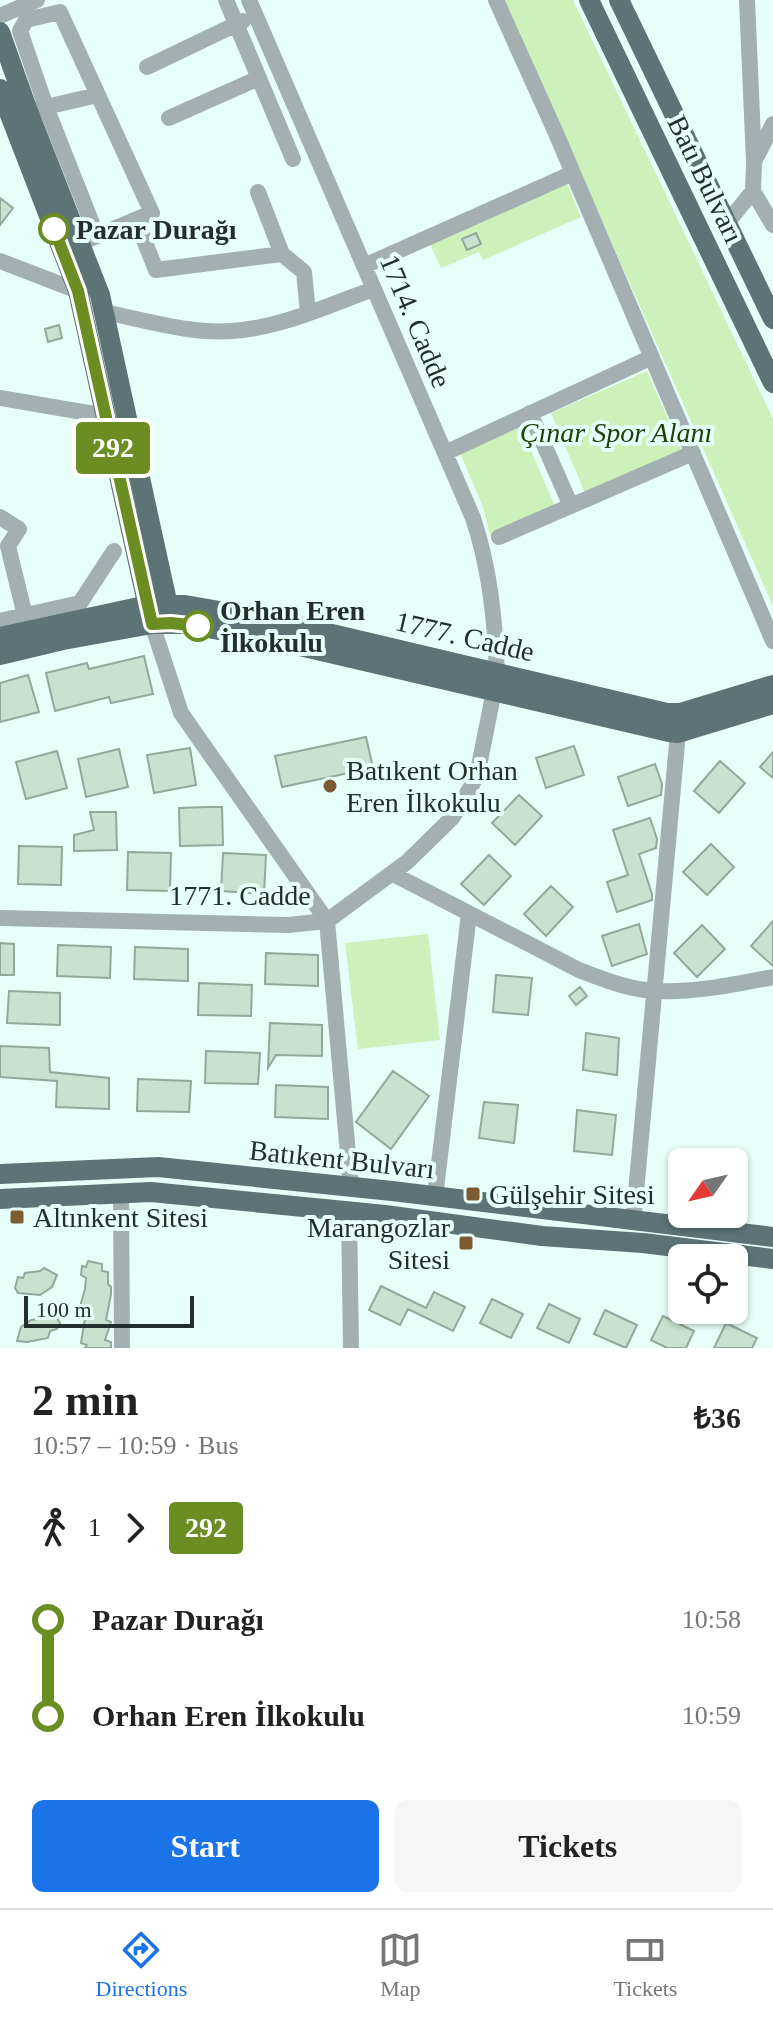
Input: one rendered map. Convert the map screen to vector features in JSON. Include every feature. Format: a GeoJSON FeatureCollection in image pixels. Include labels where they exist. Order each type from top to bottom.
{"type":"FeatureCollection","features":[{"type":"Feature","properties":{"kind":"main road","name":"Batı Bulvarı"},"geometry":{"type":"LineString","coordinates":[[589,0],[773,383]]}},
{"type":"Feature","properties":{"kind":"main road","name":"Batı Bulvarı"},"geometry":{"type":"LineString","coordinates":[[619,0],[773,319]]}},
{"type":"Feature","properties":{"kind":"main road"},"geometry":{"type":"LineString","coordinates":[[0,32],[37,109],[89,240],[104,312],[116,414]]}},
{"type":"Feature","properties":{"kind":"main road"},"geometry":{"type":"LineString","coordinates":[[0,89],[78,291],[116,414],[159,614]]}},
{"type":"Feature","properties":{"kind":"main road","name":"1777. Cadde"},"geometry":{"type":"LineString","coordinates":[[0,655],[159,614]]}},
{"type":"Feature","properties":{"kind":"main road","name":"1777. Cadde"},"geometry":{"type":"LineString","coordinates":[[0,637],[26,623],[159,614],[274,640],[674,713],[773,685]]}},
{"type":"Feature","properties":{"kind":"main road","name":"1777. Cadde"},"geometry":{"type":"LineString","coordinates":[[496,682],[660,731],[678,733],[773,704]]}},
{"type":"Feature","properties":{"kind":"main road","name":"Batıkent Bulvarı"},"geometry":{"type":"LineString","coordinates":[[0,1174],[158,1167],[773,1237]]}},
{"type":"Feature","properties":{"kind":"main road","name":"Batıkent Bulvarı"},"geometry":{"type":"LineString","coordinates":[[0,1199],[151,1192],[773,1259]]}},
{"type":"Feature","properties":{"kind":"main road"},"geometry":{"type":"LineString","coordinates":[[609,1218],[615,1213],[634,1214],[773,1231]]}},
{"type":"Feature","properties":{"kind":"main road"},"geometry":{"type":"LineString","coordinates":[[570,1238],[604,1252],[668,1259]]}},
{"type":"Feature","properties":{"kind":"main road"},"geometry":{"type":"LineString","coordinates":[[748,1267],[773,1270]]}},
{"type":"Feature","properties":{"kind":"street"},"geometry":{"type":"LineString","coordinates":[[0,16],[37,0]]}},
{"type":"Feature","properties":{"kind":"street"},"geometry":{"type":"LineString","coordinates":[[226,0],[293,159]]}},
{"type":"Feature","properties":{"kind":"street"},"geometry":{"type":"LineString","coordinates":[[496,0],[773,641]]}},
{"type":"Feature","properties":{"kind":"street"},"geometry":{"type":"LineString","coordinates":[[747,0],[753,191],[773,225]]}},
{"type":"Feature","properties":{"kind":"street"},"geometry":{"type":"LineString","coordinates":[[147,67],[236,24],[252,8]]}},
{"type":"Feature","properties":{"kind":"street","name":"1714. Cadde"},"geometry":{"type":"LineString","coordinates":[[252,8],[473,518],[491,591],[496,682]]}},
{"type":"Feature","properties":{"kind":"street"},"geometry":{"type":"LineString","coordinates":[[89,240],[152,213],[98,95],[60,12],[26,20],[20,31],[37,109],[98,95]]}},
{"type":"Feature","properties":{"kind":"street"},"geometry":{"type":"LineString","coordinates":[[169,118],[259,78]]}},
{"type":"Feature","properties":{"kind":"street"},"geometry":{"type":"LineString","coordinates":[[754,162],[773,124]]}},
{"type":"Feature","properties":{"kind":"street"},"geometry":{"type":"LineString","coordinates":[[364,266],[573,173]]}},
{"type":"Feature","properties":{"kind":"street"},"geometry":{"type":"LineString","coordinates":[[727,223],[753,191]]}},
{"type":"Feature","properties":{"kind":"street"},"geometry":{"type":"LineString","coordinates":[[258,192],[282,254],[304,272],[308,313]]}},
{"type":"Feature","properties":{"kind":"street"},"geometry":{"type":"LineString","coordinates":[[140,230],[156,270],[282,254]]}},
{"type":"Feature","properties":{"kind":"street"},"geometry":{"type":"LineString","coordinates":[[0,261],[78,291]]}},
{"type":"Feature","properties":{"kind":"street"},"geometry":{"type":"LineString","coordinates":[[104,312],[179,327],[229,331],[277,324],[374,289]]}},
{"type":"Feature","properties":{"kind":"street"},"geometry":{"type":"LineString","coordinates":[[445,453],[652,357]]}},
{"type":"Feature","properties":{"kind":"street"},"geometry":{"type":"LineString","coordinates":[[0,398],[116,414]]}},
{"type":"Feature","properties":{"kind":"street"},"geometry":{"type":"LineString","coordinates":[[530,413],[571,506]]}},
{"type":"Feature","properties":{"kind":"street"},"geometry":{"type":"LineString","coordinates":[[499,537],[693,453]]}},
{"type":"Feature","properties":{"kind":"street"},"geometry":{"type":"LineString","coordinates":[[0,517],[19,529],[8,546],[26,623]]}},
{"type":"Feature","properties":{"kind":"street"},"geometry":{"type":"LineString","coordinates":[[0,621],[26,623],[80,603],[114,551]]}},
{"type":"Feature","properties":{"kind":"street"},"geometry":{"type":"LineString","coordinates":[[159,614],[181,713],[327,921],[351,1187]]}},
{"type":"Feature","properties":{"kind":"street","name":"1771. Cadde"},"geometry":{"type":"LineString","coordinates":[[0,918],[288,925],[327,921],[393,874],[436,834],[467,795],[478,771],[496,682]]}},
{"type":"Feature","properties":{"kind":"street"},"geometry":{"type":"LineString","coordinates":[[634,1214],[678,733]]}},
{"type":"Feature","properties":{"kind":"street"},"geometry":{"type":"LineString","coordinates":[[393,874],[579,970],[607,981],[655,991],[704,989],[773,977]]}},
{"type":"Feature","properties":{"kind":"street"},"geometry":{"type":"LineString","coordinates":[[435,1197],[469,914]]}},
{"type":"Feature","properties":{"kind":"street"},"geometry":{"type":"LineString","coordinates":[[121,1193],[122,1348]]}},
{"type":"Feature","properties":{"kind":"street"},"geometry":{"type":"LineString","coordinates":[[349,1212],[351,1348]]}},
{"type":"Feature","properties":{"kind":"green space"},"geometry":{"type":"Polygon","coordinates":[[[504,0],[573,0],[773,419],[773,606],[504,0]]]}},
{"type":"Feature","properties":{"kind":"green space"},"geometry":{"type":"Polygon","coordinates":[[[566,181],[581,217],[483,260],[479,252],[441,268],[429,242],[566,181]]]}},
{"type":"Feature","properties":{"kind":"green space","name":"Çınar Spor Alanı"},"geometry":{"type":"Polygon","coordinates":[[[647,371],[682,451],[585,493],[551,413],[647,371]]]}},
{"type":"Feature","properties":{"kind":"green space"},"geometry":{"type":"Polygon","coordinates":[[[520,426],[555,506],[490,535],[483,507],[460,453],[520,426]]]}},
{"type":"Feature","properties":{"kind":"green space"},"geometry":{"type":"Polygon","coordinates":[[[428,934],[440,1040],[358,1049],[345,943],[428,934]]]}},
{"type":"Feature","properties":{"kind":"building"},"geometry":{"type":"Polygon","coordinates":[[[0,198],[13,208],[0,225],[0,198]]]}},
{"type":"Feature","properties":{"kind":"building"},"geometry":{"type":"Polygon","coordinates":[[[476,233],[481,244],[467,250],[462,239],[476,233]]]}},
{"type":"Feature","properties":{"kind":"building"},"geometry":{"type":"Polygon","coordinates":[[[59,325],[62,338],[48,342],[45,329],[59,325]]]}},
{"type":"Feature","properties":{"kind":"building"},"geometry":{"type":"Polygon","coordinates":[[[144,656],[153,694],[111,703],[109,697],[55,711],[46,673],[87,663],[89,669],[144,656]]]}},
{"type":"Feature","properties":{"kind":"building"},"geometry":{"type":"Polygon","coordinates":[[[28,675],[39,712],[0,722],[0,683],[28,675]]]}},
{"type":"Feature","properties":{"kind":"building"},"geometry":{"type":"Polygon","coordinates":[[[366,737],[373,768],[282,787],[275,756],[366,737]]]}},
{"type":"Feature","properties":{"kind":"building"},"geometry":{"type":"Polygon","coordinates":[[[574,746],[584,775],[546,788],[536,758],[574,746]]]}},
{"type":"Feature","properties":{"kind":"building"},"geometry":{"type":"Polygon","coordinates":[[[190,748],[196,785],[154,793],[147,755],[190,748]]]}},
{"type":"Feature","properties":{"kind":"building"},"geometry":{"type":"Polygon","coordinates":[[[119,749],[128,787],[86,797],[78,759],[119,749]]]}},
{"type":"Feature","properties":{"kind":"building"},"geometry":{"type":"Polygon","coordinates":[[[57,751],[67,788],[26,799],[16,762],[57,751]]]}},
{"type":"Feature","properties":{"kind":"building"},"geometry":{"type":"Polygon","coordinates":[[[773,752],[773,778],[760,767],[773,752]]]}},
{"type":"Feature","properties":{"kind":"building"},"geometry":{"type":"Polygon","coordinates":[[[720,761],[745,783],[719,813],[694,791],[720,761]]]}},
{"type":"Feature","properties":{"kind":"building"},"geometry":{"type":"Polygon","coordinates":[[[655,764],[662,784],[661,795],[628,806],[618,777],[655,764]]]}},
{"type":"Feature","properties":{"kind":"building"},"geometry":{"type":"Polygon","coordinates":[[[519,795],[542,816],[515,845],[492,823],[519,795]]]}},
{"type":"Feature","properties":{"kind":"building"},"geometry":{"type":"Polygon","coordinates":[[[222,807],[223,845],[180,846],[179,808],[222,807]]]}},
{"type":"Feature","properties":{"kind":"building"},"geometry":{"type":"Polygon","coordinates":[[[90,812],[116,812],[117,850],[74,851],[74,835],[94,830],[90,812]]]}},
{"type":"Feature","properties":{"kind":"building"},"geometry":{"type":"Polygon","coordinates":[[[650,818],[657,839],[656,848],[639,854],[652,900],[617,912],[607,882],[628,875],[613,830],[650,818]]]}},
{"type":"Feature","properties":{"kind":"building"},"geometry":{"type":"Polygon","coordinates":[[[711,844],[734,867],[707,895],[683,872],[711,844]]]}},
{"type":"Feature","properties":{"kind":"building"},"geometry":{"type":"Polygon","coordinates":[[[19,846],[62,847],[61,885],[18,884],[19,846]]]}},
{"type":"Feature","properties":{"kind":"building"},"geometry":{"type":"Polygon","coordinates":[[[128,852],[171,853],[170,891],[127,890],[128,852]]]}},
{"type":"Feature","properties":{"kind":"building"},"geometry":{"type":"Polygon","coordinates":[[[223,853],[266,855],[264,894],[221,891],[223,853]]]}},
{"type":"Feature","properties":{"kind":"building"},"geometry":{"type":"Polygon","coordinates":[[[489,855],[511,876],[484,905],[461,884],[489,855]]]}},
{"type":"Feature","properties":{"kind":"building"},"geometry":{"type":"Polygon","coordinates":[[[551,886],[573,907],[546,936],[524,914],[551,886]]]}},
{"type":"Feature","properties":{"kind":"building"},"geometry":{"type":"Polygon","coordinates":[[[773,921],[773,966],[751,946],[773,921]]]}},
{"type":"Feature","properties":{"kind":"building"},"geometry":{"type":"Polygon","coordinates":[[[639,924],[647,954],[612,966],[602,936],[639,924]]]}},
{"type":"Feature","properties":{"kind":"building"},"geometry":{"type":"Polygon","coordinates":[[[702,925],[725,949],[697,977],[674,953],[702,925]]]}},
{"type":"Feature","properties":{"kind":"building"},"geometry":{"type":"Polygon","coordinates":[[[0,943],[14,944],[14,975],[0,975],[0,943]]]}},
{"type":"Feature","properties":{"kind":"building"},"geometry":{"type":"Polygon","coordinates":[[[58,945],[111,947],[110,978],[57,976],[58,945]]]}},
{"type":"Feature","properties":{"kind":"building"},"geometry":{"type":"Polygon","coordinates":[[[135,947],[188,949],[188,981],[134,979],[135,947]]]}},
{"type":"Feature","properties":{"kind":"building"},"geometry":{"type":"Polygon","coordinates":[[[266,953],[318,955],[318,986],[265,984],[266,953]]]}},
{"type":"Feature","properties":{"kind":"building"},"geometry":{"type":"Polygon","coordinates":[[[496,975],[532,978],[528,1015],[493,1012],[496,975]]]}},
{"type":"Feature","properties":{"kind":"building"},"geometry":{"type":"Polygon","coordinates":[[[199,983],[252,985],[251,1016],[198,1015],[199,983]]]}},
{"type":"Feature","properties":{"kind":"building"},"geometry":{"type":"Polygon","coordinates":[[[580,987],[587,996],[576,1005],[569,996],[580,987]]]}},
{"type":"Feature","properties":{"kind":"building"},"geometry":{"type":"Polygon","coordinates":[[[9,991],[60,993],[60,1025],[7,1023],[9,991]]]}},
{"type":"Feature","properties":{"kind":"building"},"geometry":{"type":"Polygon","coordinates":[[[270,1023],[322,1025],[322,1056],[276,1055],[268,1068],[270,1023]]]}},
{"type":"Feature","properties":{"kind":"building"},"geometry":{"type":"Polygon","coordinates":[[[586,1033],[619,1038],[617,1075],[583,1070],[586,1033]]]}},
{"type":"Feature","properties":{"kind":"building"},"geometry":{"type":"Polygon","coordinates":[[[0,1046],[49,1048],[50,1072],[109,1078],[109,1109],[56,1107],[57,1081],[0,1077],[0,1046]]]}},
{"type":"Feature","properties":{"kind":"building"},"geometry":{"type":"Polygon","coordinates":[[[206,1051],[260,1053],[258,1084],[205,1083],[206,1051]]]}},
{"type":"Feature","properties":{"kind":"building"},"geometry":{"type":"Polygon","coordinates":[[[393,1071],[429,1096],[391,1149],[356,1122],[393,1071]]]}},
{"type":"Feature","properties":{"kind":"building"},"geometry":{"type":"Polygon","coordinates":[[[138,1079],[191,1081],[189,1112],[137,1111],[138,1079]]]}},
{"type":"Feature","properties":{"kind":"building"},"geometry":{"type":"Polygon","coordinates":[[[276,1085],[328,1087],[328,1119],[275,1117],[276,1085]]]}},
{"type":"Feature","properties":{"kind":"building"},"geometry":{"type":"Polygon","coordinates":[[[484,1102],[518,1105],[514,1143],[479,1138],[484,1102]]]}},
{"type":"Feature","properties":{"kind":"building"},"geometry":{"type":"Polygon","coordinates":[[[577,1110],[616,1115],[612,1155],[574,1151],[577,1110]]]}},
{"type":"Feature","properties":{"kind":"building"},"geometry":{"type":"Polygon","coordinates":[[[88,1261],[102,1264],[102,1271],[108,1272],[111,1294],[106,1320],[111,1322],[105,1340],[111,1342],[111,1348],[85,1348],[87,1345],[81,1343],[86,1312],[79,1310],[86,1278],[81,1275],[82,1266],[86,1267],[88,1261]]]}},
{"type":"Feature","properties":{"kind":"building"},"geometry":{"type":"Polygon","coordinates":[[[44,1268],[57,1275],[52,1287],[40,1295],[18,1293],[15,1288],[18,1277],[23,1278],[25,1273],[44,1268]]]}},
{"type":"Feature","properties":{"kind":"building"},"geometry":{"type":"Polygon","coordinates":[[[381,1286],[426,1308],[434,1292],[465,1307],[453,1331],[408,1309],[400,1325],[369,1310],[381,1286]]]}},
{"type":"Feature","properties":{"kind":"building"},"geometry":{"type":"Polygon","coordinates":[[[492,1299],[523,1314],[511,1338],[480,1323],[492,1299]]]}},
{"type":"Feature","properties":{"kind":"building"},"geometry":{"type":"Polygon","coordinates":[[[549,1304],[580,1319],[569,1343],[537,1328],[549,1304]]]}},
{"type":"Feature","properties":{"kind":"building"},"geometry":{"type":"Polygon","coordinates":[[[605,1310],[637,1325],[626,1348],[594,1334],[605,1310]]]}},
{"type":"Feature","properties":{"kind":"building"},"geometry":{"type":"Polygon","coordinates":[[[44,1313],[55,1314],[60,1323],[57,1329],[50,1331],[48,1338],[17,1341],[21,1327],[31,1320],[44,1318],[44,1313]]]}},
{"type":"Feature","properties":{"kind":"building"},"geometry":{"type":"Polygon","coordinates":[[[663,1316],[668,1318],[668,1324],[680,1324],[694,1331],[686,1348],[667,1348],[651,1340],[663,1316]]]}},
{"type":"Feature","properties":{"kind":"building"},"geometry":{"type":"Polygon","coordinates":[[[726,1324],[757,1338],[752,1348],[714,1348],[726,1324]]]}},
{"type":"Feature","properties":{"kind":"bus line","name":"292"},"geometry":{"type":"LineString","coordinates":[[54,229],[78,291],[152,624],[198,626]]}},
{"type":"Feature","properties":{"kind":"place","name":"Pazar Durağı"},"geometry":{"type":"Point","coordinates":[54,229]}},
{"type":"Feature","properties":{"kind":"place","name":"Orhan Eren İlkokulu"},"geometry":{"type":"Point","coordinates":[198,626]}},
{"type":"Feature","properties":{"kind":"place","name":"Batıkent Orhan Eren İlkokulu"},"geometry":{"type":"Point","coordinates":[330,786]}},
{"type":"Feature","properties":{"kind":"place","name":"Gülşehir Sitesi"},"geometry":{"type":"Point","coordinates":[473,1194]}},
{"type":"Feature","properties":{"kind":"place","name":"Altınkent Sitesi"},"geometry":{"type":"Point","coordinates":[17,1217]}},
{"type":"Feature","properties":{"kind":"place","name":"Marangozlar Sitesi"},"geometry":{"type":"Point","coordinates":[466,1243]}}]}
